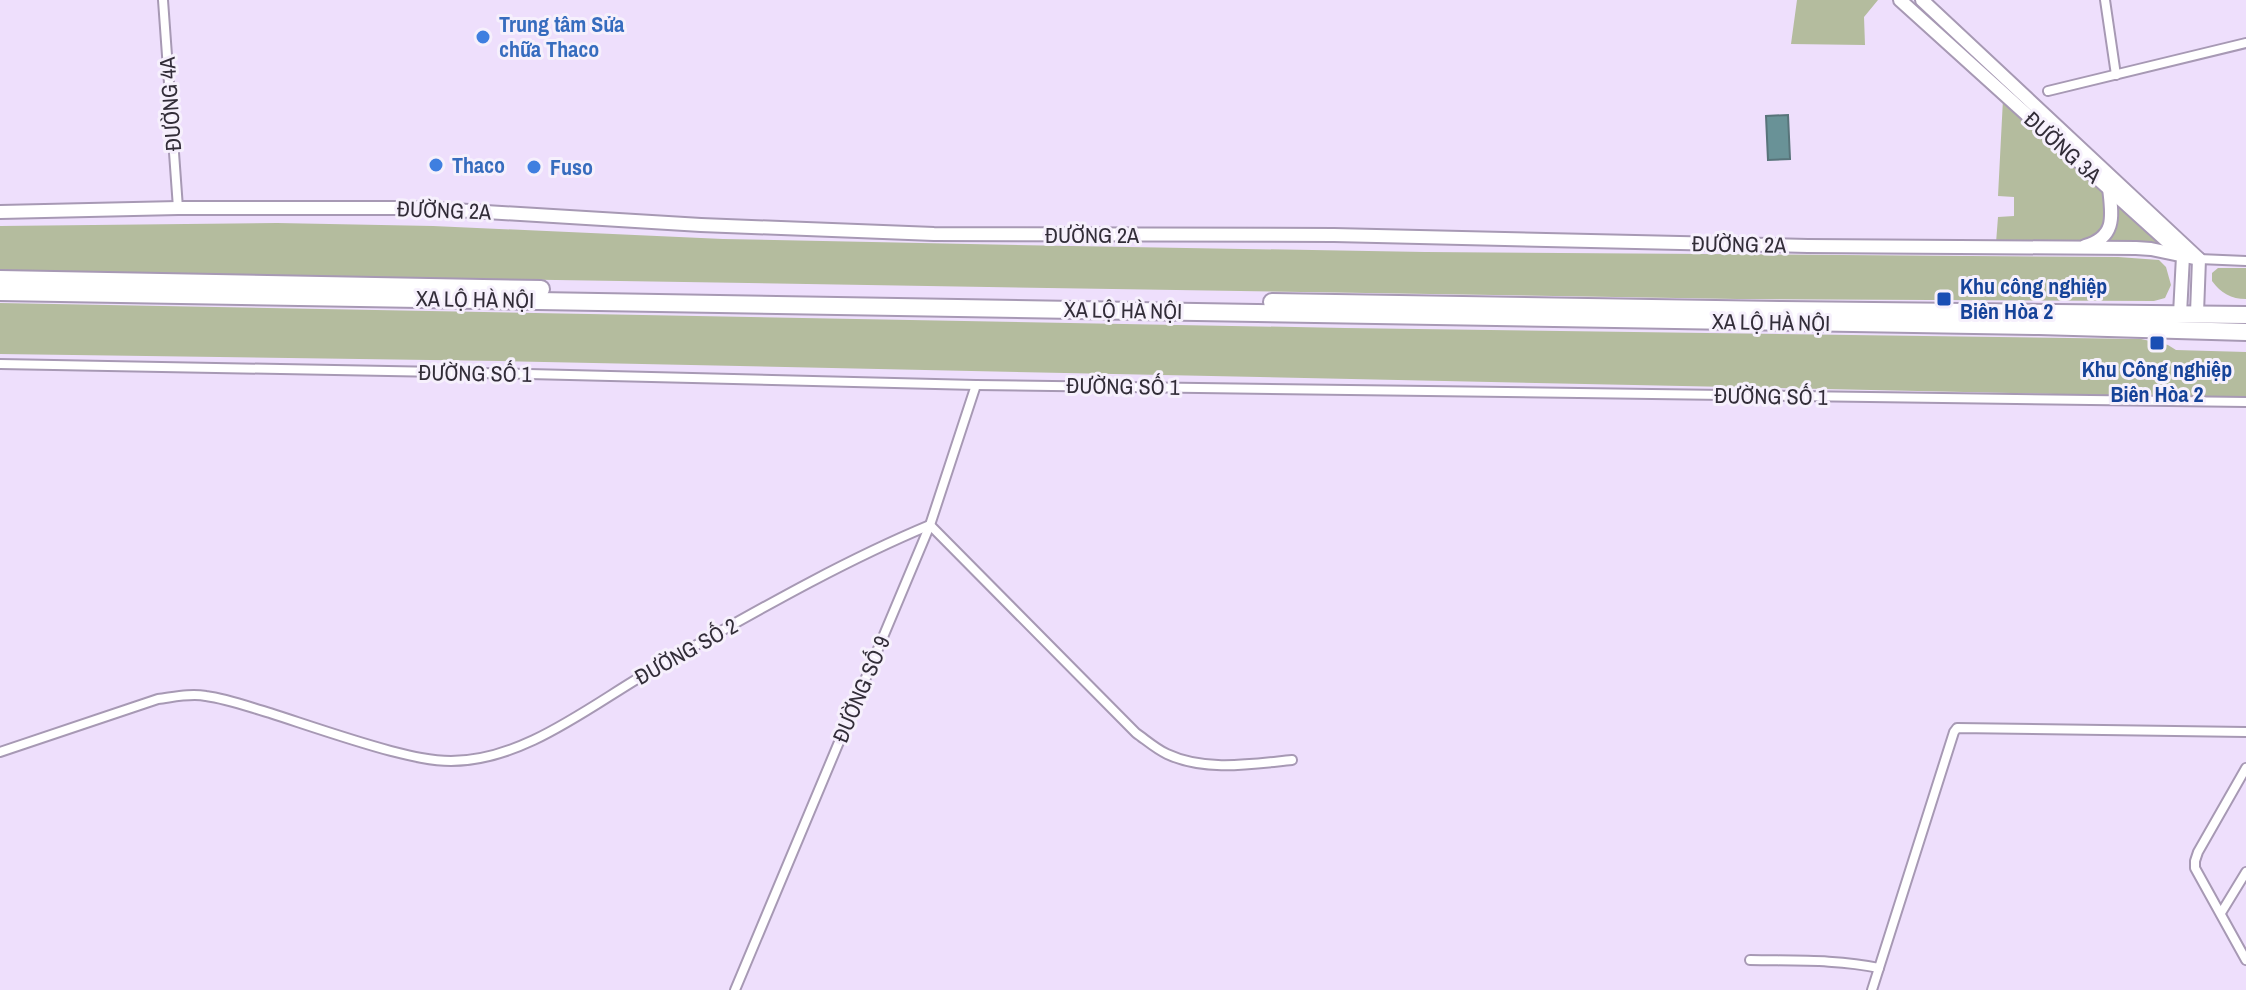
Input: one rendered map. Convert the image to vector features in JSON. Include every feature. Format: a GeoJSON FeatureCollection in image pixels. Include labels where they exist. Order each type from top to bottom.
{"type":"FeatureCollection","features":[{"type":"Feature","properties":{"kind":"highway","name":"XA LỘ HÀ NỘI"},"geometry":{"type":"LineString","coordinates":[[0,279],[1782,310],[2246,315]]}},
{"type":"Feature","properties":{"kind":"highway","name":"XA LỘ HÀ NỘI"},"geometry":{"type":"LineString","coordinates":[[0,292],[2246,332]]}},
{"type":"Feature","properties":{"kind":"street","name":"ĐƯỜNG 4A"},"geometry":{"type":"LineString","coordinates":[[163,0],[178,208]]}},
{"type":"Feature","properties":{"kind":"street","name":"ĐƯỜNG 3A"},"geometry":{"type":"LineString","coordinates":[[1900,0],[2183,256]]}},
{"type":"Feature","properties":{"kind":"street","name":"ĐƯỜNG 3A"},"geometry":{"type":"LineString","coordinates":[[1922,0],[2199,259]]}},
{"type":"Feature","properties":{"kind":"street"},"geometry":{"type":"LineString","coordinates":[[2105,0],[2116,75]]}},
{"type":"Feature","properties":{"kind":"street"},"geometry":{"type":"LineString","coordinates":[[2048,91],[2246,43]]}},
{"type":"Feature","properties":{"kind":"street"},"geometry":{"type":"LineString","coordinates":[[2076,248],[2098,241],[2106,233],[2112,211],[2109,188]]}},
{"type":"Feature","properties":{"kind":"street","name":"ĐƯỜNG 2A"},"geometry":{"type":"LineString","coordinates":[[0,212],[421,208],[701,225],[934,234],[1334,235],[1793,246],[2151,249],[2199,259]]}},
{"type":"Feature","properties":{"kind":"street"},"geometry":{"type":"LineString","coordinates":[[2183,256],[2188,314]]}},
{"type":"Feature","properties":{"kind":"street"},"geometry":{"type":"LineString","coordinates":[[2188,314],[2199,259],[2246,261]]}},
{"type":"Feature","properties":{"kind":"street","name":"ĐƯỜNG SỐ 1"},"geometry":{"type":"LineString","coordinates":[[0,364],[976,385],[2246,402]]}},
{"type":"Feature","properties":{"kind":"street","name":"ĐƯỜNG SỐ 9"},"geometry":{"type":"LineString","coordinates":[[735,990],[930,525],[976,385]]}},
{"type":"Feature","properties":{"kind":"street"},"geometry":{"type":"LineString","coordinates":[[930,525],[1136,733],[1155,747],[1189,762],[1219,765],[1292,760]]}},
{"type":"Feature","properties":{"kind":"street","name":"ĐƯỜNG SỐ 2"},"geometry":{"type":"LineString","coordinates":[[0,752],[158,699],[204,695],[418,758],[451,761],[501,754],[548,732],[788,594],[930,525]]}},
{"type":"Feature","properties":{"kind":"street"},"geometry":{"type":"LineString","coordinates":[[1872,990],[1957,728],[2246,732]]}},
{"type":"Feature","properties":{"kind":"street"},"geometry":{"type":"LineString","coordinates":[[2246,768],[2195,861],[2195,868],[2246,960]]}},
{"type":"Feature","properties":{"kind":"street"},"geometry":{"type":"LineString","coordinates":[[2221,913],[2246,872]]}},
{"type":"Feature","properties":{"kind":"street"},"geometry":{"type":"LineString","coordinates":[[1750,960],[1830,961],[1879,968]]}},
{"type":"Feature","properties":{"kind":"shaded area"},"geometry":{"type":"Polygon","coordinates":[[[1797,0],[1878,0],[1864,17],[1865,45],[1791,44],[1797,0]]]}},
{"type":"Feature","properties":{"kind":"shaded area"},"geometry":{"type":"Polygon","coordinates":[[[2003,99],[2106,192],[2109,211],[2104,232],[2083,243],[1996,243],[1998,217],[2014,216],[2014,197],[1998,196],[2003,99]]]}},
{"type":"Feature","properties":{"kind":"shaded area"},"geometry":{"type":"Polygon","coordinates":[[[1788,115],[1790,159],[1768,160],[1766,116],[1788,115]]]}},
{"type":"Feature","properties":{"kind":"shaded area"},"geometry":{"type":"Polygon","coordinates":[[[2113,198],[2165,247],[2100,243],[2113,198]]]}},
{"type":"Feature","properties":{"kind":"shaded area"},"geometry":{"type":"Polygon","coordinates":[[[277,223],[433,226],[723,239],[1071,246],[2118,257],[2159,260],[2166,267],[2171,285],[2165,298],[2154,301],[1737,299],[0,271],[0,226],[277,223]]]}},
{"type":"Feature","properties":{"kind":"shaded area"},"geometry":{"type":"Polygon","coordinates":[[[2218,268],[2246,268],[2246,299],[2231,296],[2215,285],[2212,273],[2218,268]]]}},
{"type":"Feature","properties":{"kind":"shaded area"},"geometry":{"type":"Polygon","coordinates":[[[0,303],[2141,339],[2176,350],[2246,352],[2246,398],[500,361],[0,354],[0,303]]]}},
{"type":"Feature","properties":{"kind":"place","name":"Trung tâm Sửa chữa Thaco"},"geometry":{"type":"Point","coordinates":[483,37]}},
{"type":"Feature","properties":{"kind":"place","name":"Thaco"},"geometry":{"type":"Point","coordinates":[436,165]}},
{"type":"Feature","properties":{"kind":"place","name":"Fuso"},"geometry":{"type":"Point","coordinates":[534,167]}},
{"type":"Feature","properties":{"kind":"place","name":"Khu công nghiệp Biên Hòa 2"},"geometry":{"type":"Point","coordinates":[1944,299]}},
{"type":"Feature","properties":{"kind":"place","name":"Khu Công nghiệp Biên Hòa 2"},"geometry":{"type":"Point","coordinates":[2157,343]}}]}
